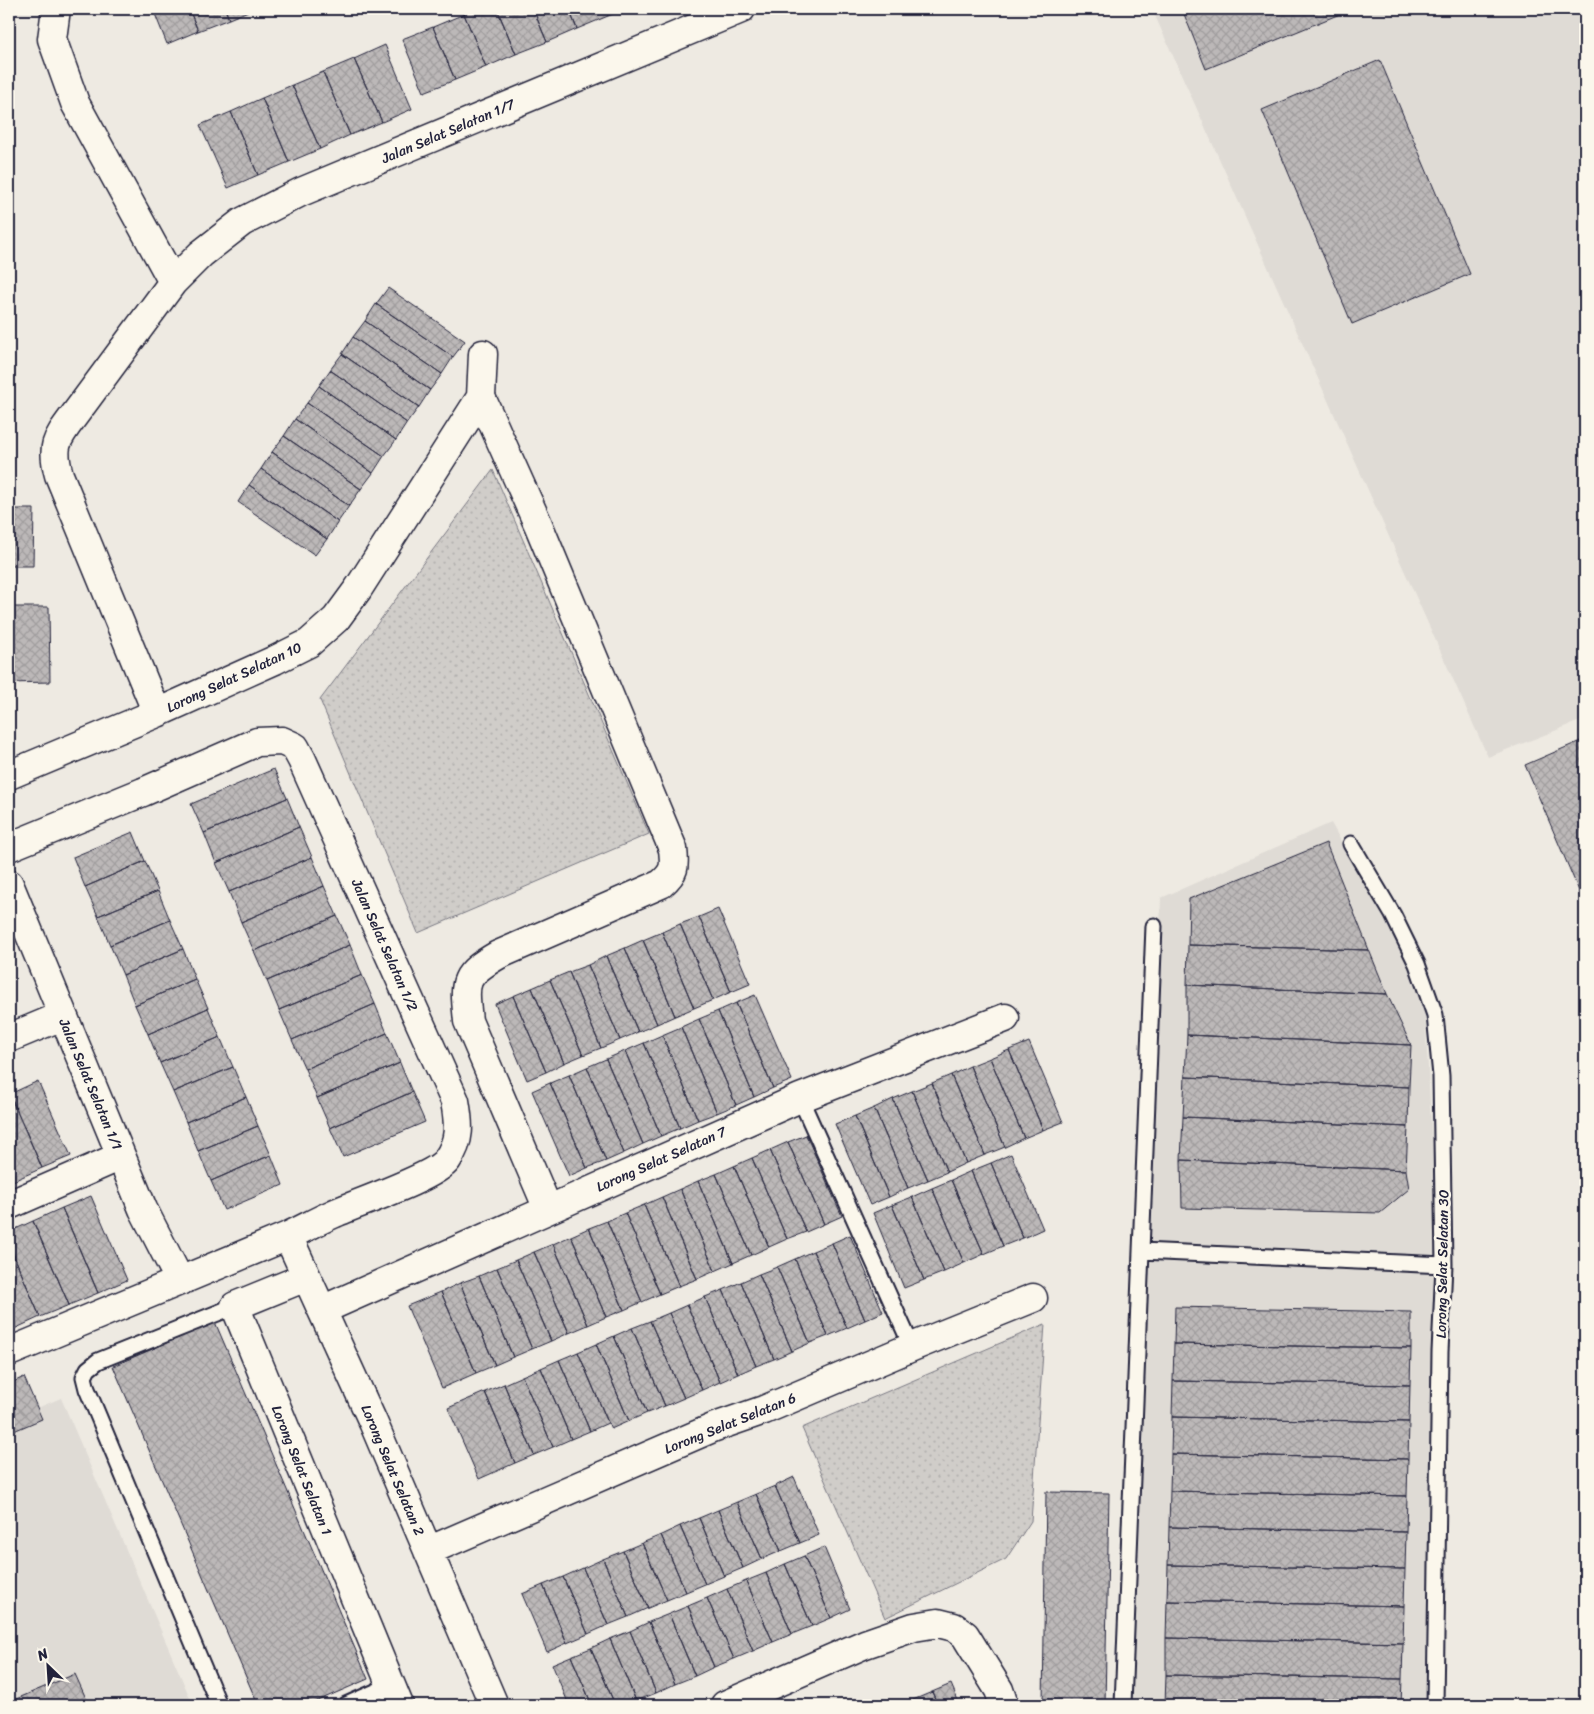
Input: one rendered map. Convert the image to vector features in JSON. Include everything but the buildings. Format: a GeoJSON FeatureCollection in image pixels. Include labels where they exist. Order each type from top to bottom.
{"type":"FeatureCollection","features":[{"type":"Feature","properties":{"kind":"street"},"geometry":{"type":"LineString","coordinates":[[56,9],[52,39],[75,103],[173,282]]}},
{"type":"Feature","properties":{"kind":"street","name":"Jalan Selat Selatan 1/7"},"geometry":{"type":"LineString","coordinates":[[157,713],[59,476],[55,460],[55,446],[68,423],[173,282],[201,254],[242,222],[301,192],[741,9]]}},
{"type":"Feature","properties":{"kind":"street","name":"Lorong Selat Selatan 10"},"geometry":{"type":"LineString","coordinates":[[9,776],[157,713],[309,643],[336,619],[358,589],[481,397],[484,354]]}},
{"type":"Feature","properties":{"kind":"street"},"geometry":{"type":"LineString","coordinates":[[481,397],[538,524],[674,849],[675,864],[671,876],[661,884],[498,955],[479,966],[467,979],[465,996],[468,1021],[495,1089],[548,1209]]}},
{"type":"Feature","properties":{"kind":"street","name":"Jalan Selat Selatan 1/2"},"geometry":{"type":"LineString","coordinates":[[9,847],[143,792],[257,742],[282,741],[295,747],[455,1102],[460,1127],[446,1162],[422,1177],[331,1215],[288,1236],[9,1352]]}},
{"type":"Feature","properties":{"kind":"street","name":"Jalan Selat Selatan 1/1"},"geometry":{"type":"LineString","coordinates":[[10,888],[143,1209],[180,1281]]}},
{"type":"Feature","properties":{"kind":"street"},"geometry":{"type":"LineString","coordinates":[[9,1038],[62,1016]]}},
{"type":"Feature","properties":{"kind":"street","name":"Lorong Selat Selatan 7"},"geometry":{"type":"LineString","coordinates":[[322,1310],[800,1098],[1004,1018]]}},
{"type":"Feature","properties":{"kind":"street"},"geometry":{"type":"LineString","coordinates":[[9,1205],[121,1156]]}},
{"type":"Feature","properties":{"kind":"street","name":"Lorong Selat Selatan 2"},"geometry":{"type":"LineString","coordinates":[[288,1236],[373,1422],[494,1705]]}},
{"type":"Feature","properties":{"kind":"street"},"geometry":{"type":"LineString","coordinates":[[235,1306],[306,1277]]}},
{"type":"Feature","properties":{"kind":"street","name":"Lorong Selat Selatan 6"},"geometry":{"type":"LineString","coordinates":[[428,1551],[715,1427],[764,1410],[1033,1298]]}},
{"type":"Feature","properties":{"kind":"street","name":"Lorong Selat Selatan 1"},"geometry":{"type":"LineString","coordinates":[[235,1306],[395,1695]]}},
{"type":"Feature","properties":{"kind":"street"},"geometry":{"type":"LineString","coordinates":[[725,1705],[865,1644],[914,1627],[938,1623],[954,1627],[965,1635],[999,1690],[1004,1705]]}},
{"type":"Feature","properties":{"kind":"lane","name":"Lorong Selat Selatan 30"},"geometry":{"type":"LineString","coordinates":[[1351,844],[1393,915],[1417,964],[1435,1015],[1441,1076],[1444,1265],[1440,1352],[1435,1705]]}},
{"type":"Feature","properties":{"kind":"lane"},"geometry":{"type":"LineString","coordinates":[[1123,1705],[1154,926]]}},
{"type":"Feature","properties":{"kind":"lane"},"geometry":{"type":"LineString","coordinates":[[800,1098],[912,1347]]}},
{"type":"Feature","properties":{"kind":"lane"},"geometry":{"type":"LineString","coordinates":[[1141,1251],[1444,1265]]}},
{"type":"Feature","properties":{"kind":"lane"},"geometry":{"type":"LineString","coordinates":[[219,1705],[90,1398],[84,1377],[88,1369],[98,1361],[235,1306]]}},
{"type":"Feature","properties":{"kind":"lane"},"geometry":{"type":"LineString","coordinates":[[346,1705],[395,1695]]}},
{"type":"Feature","properties":{"kind":"shaded area"},"geometry":{"type":"Polygon","coordinates":[[[1152,9],[1585,9],[1585,719],[1488,757],[1152,9]]]}},
{"type":"Feature","properties":{"kind":"shaded area"},"geometry":{"type":"Polygon","coordinates":[[[493,470],[649,834],[418,933],[320,700],[493,470]]]}},
{"type":"Feature","properties":{"kind":"shaded area"},"geometry":{"type":"Polygon","coordinates":[[[1331,823],[1408,962],[1425,1014],[1438,1247],[1425,1705],[1130,1705],[1161,898],[1331,823]]]}},
{"type":"Feature","properties":{"kind":"shaded area"},"geometry":{"type":"Polygon","coordinates":[[[1045,1324],[1031,1521],[1006,1559],[885,1618],[802,1428],[1045,1324]]]}},
{"type":"Feature","properties":{"kind":"shaded area"},"geometry":{"type":"Polygon","coordinates":[[[61,1398],[193,1705],[9,1705],[9,1420],[61,1398]]]}}]}
